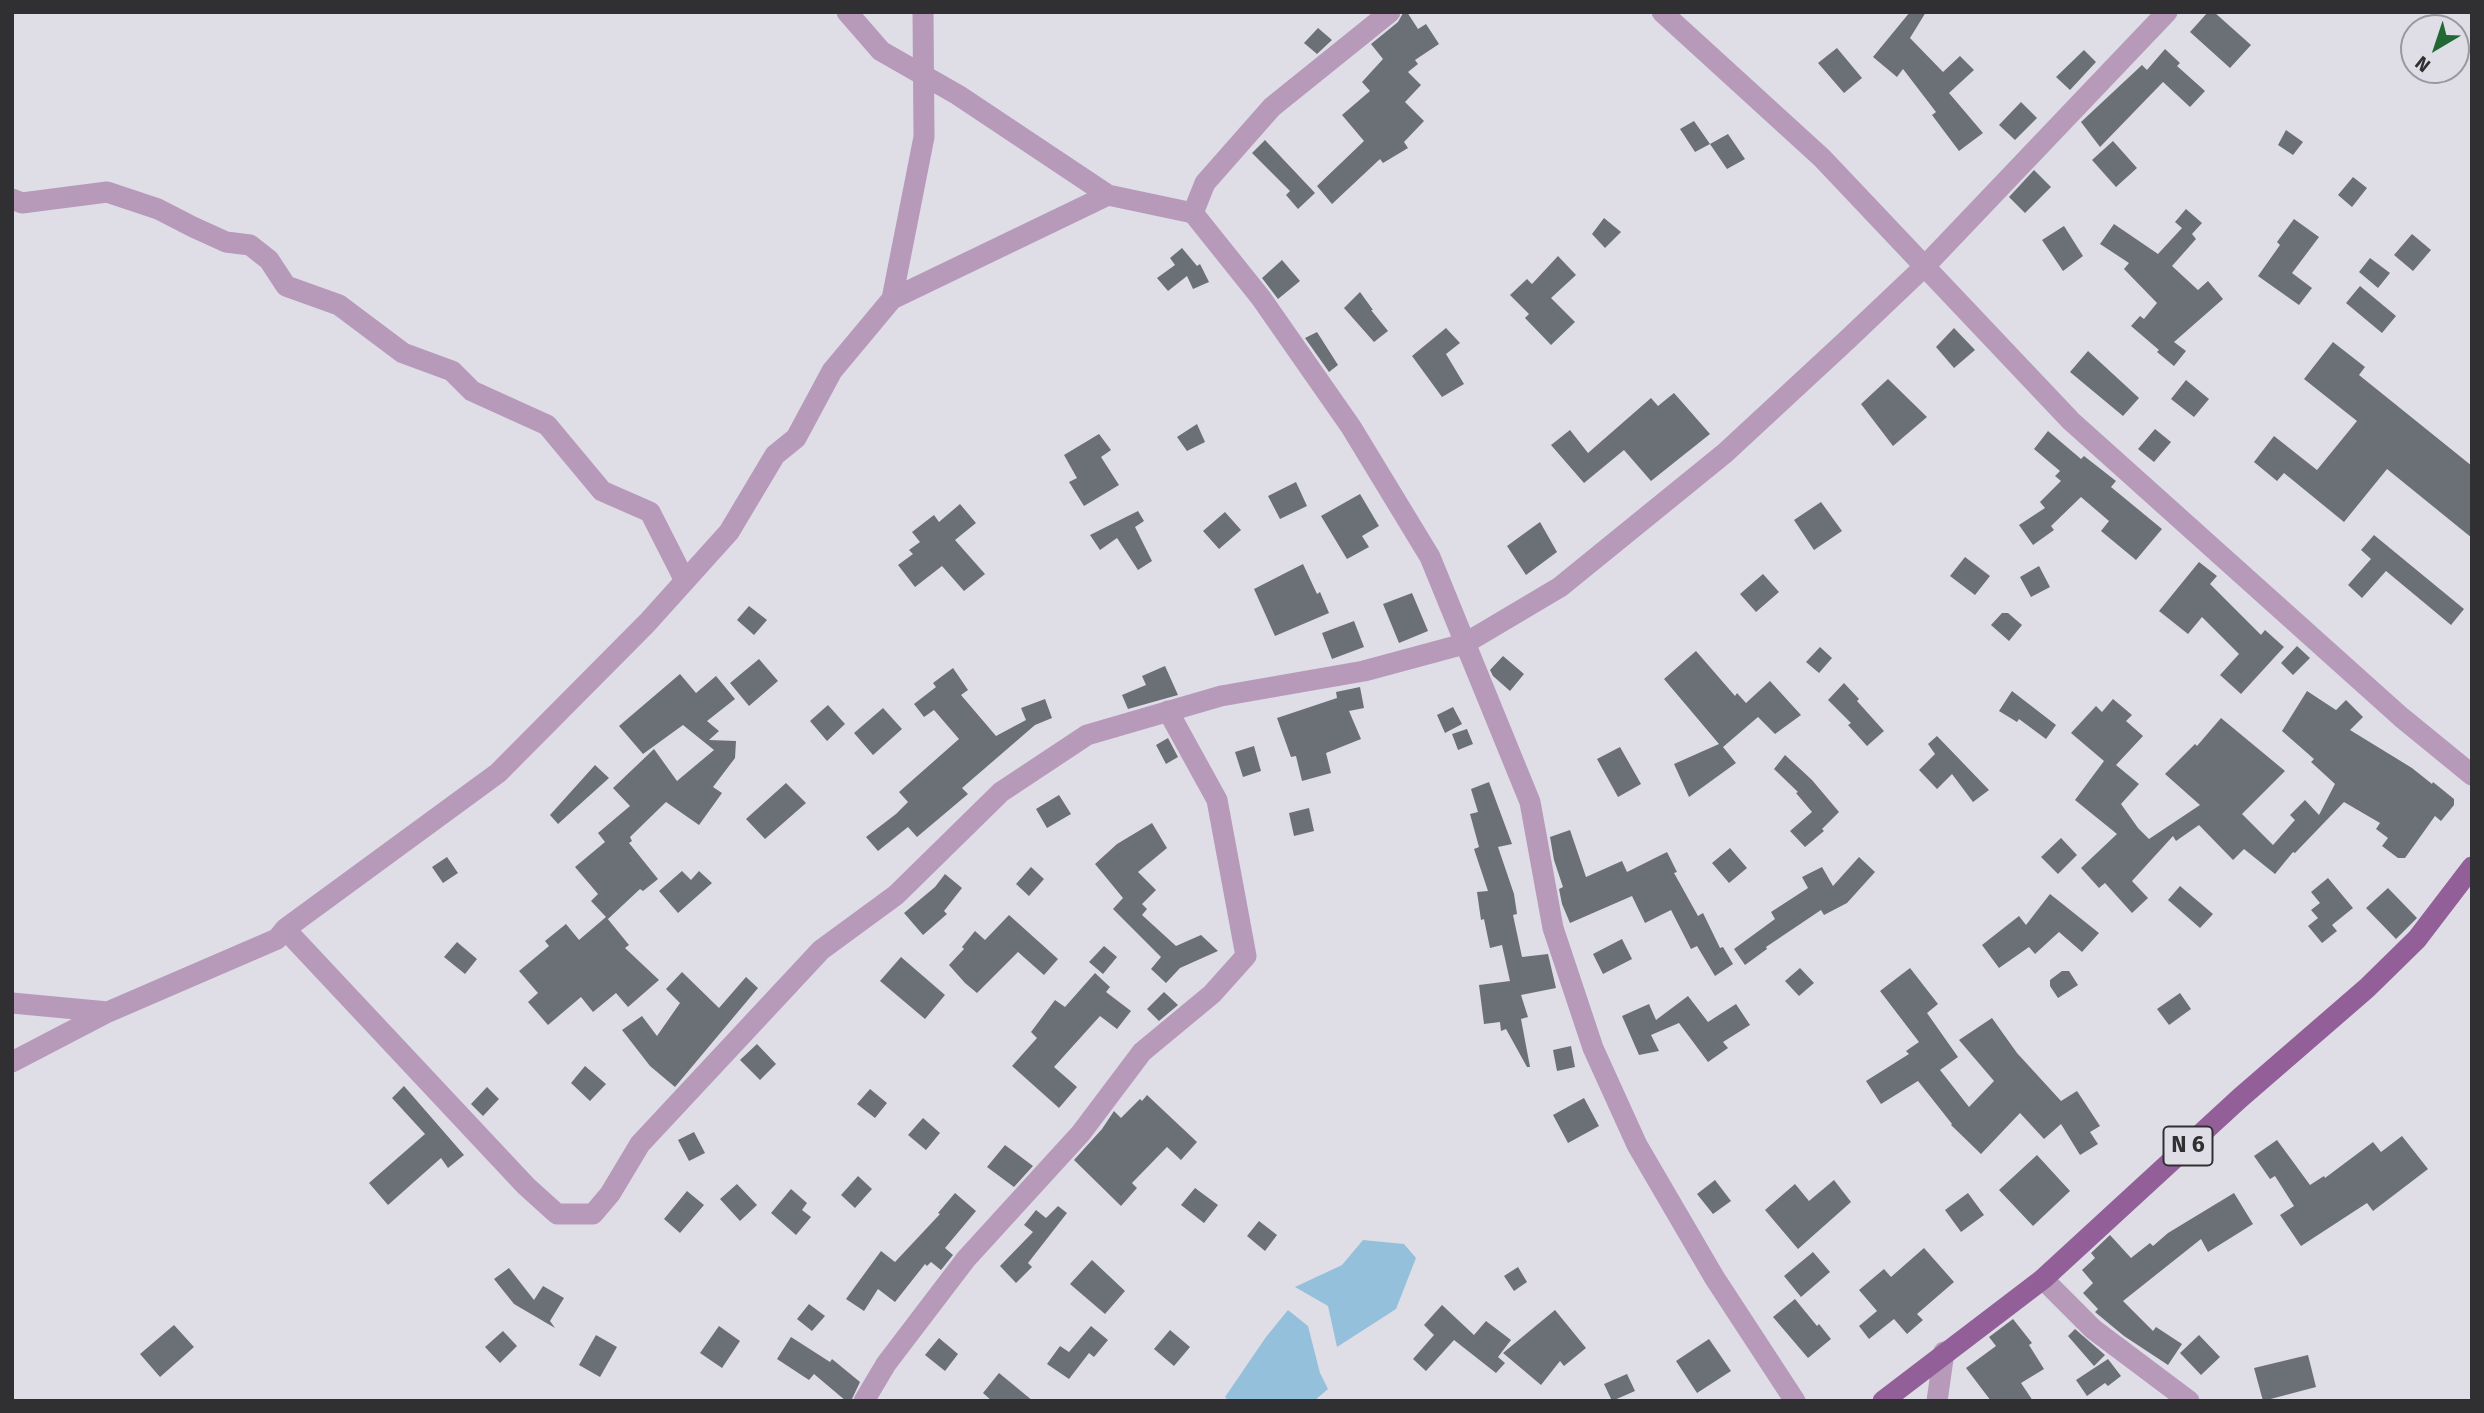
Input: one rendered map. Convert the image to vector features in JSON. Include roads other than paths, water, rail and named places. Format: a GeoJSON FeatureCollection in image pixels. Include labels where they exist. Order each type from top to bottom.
{"type":"FeatureCollection","features":[{"type":"Feature","properties":{"kind":"main road","name":"N 6"},"geometry":{"type":"LineString","coordinates":[[1883,1401],[2043,1279],[2280,1063],[2367,988],[2417,939],[2472,867]]}},
{"type":"Feature","properties":{"kind":"street"},"geometry":{"type":"LineString","coordinates":[[847,12],[881,51],[958,95],[1108,195],[1193,213],[1261,298],[1351,427],[1430,557],[1530,803],[1553,928],[1593,1048],[1637,1145],[1714,1277],[1795,1401]]}},
{"type":"Feature","properties":{"kind":"street"},"geometry":{"type":"LineString","coordinates":[[892,299],[924,137],[923,12]]}},
{"type":"Feature","properties":{"kind":"street"},"geometry":{"type":"LineString","coordinates":[[1193,213],[1205,183],[1272,107],[1390,12]]}},
{"type":"Feature","properties":{"kind":"street"},"geometry":{"type":"LineString","coordinates":[[1662,12],[1822,158],[2071,421],[2400,717],[2472,775]]}},
{"type":"Feature","properties":{"kind":"street"},"geometry":{"type":"LineString","coordinates":[[285,929],[526,1186],[558,1214],[593,1214],[610,1195],[640,1144],[821,950],[896,895],[1001,792],[1087,735],[1221,696],[1364,671],[1464,643],[1560,587],[1725,453],[1926,266],[2167,12]]}},
{"type":"Feature","properties":{"kind":"street"},"geometry":{"type":"LineString","coordinates":[[12,199],[22,202],[107,192],[158,209],[226,242],[250,246],[269,260],[286,286],[340,305],[403,353],[452,371],[472,391],[547,425],[602,491],[650,512],[685,581]]}},
{"type":"Feature","properties":{"kind":"street"},"geometry":{"type":"LineString","coordinates":[[12,1062],[108,1012],[277,939],[285,929],[498,773],[685,581],[729,532],[775,455],[796,438],[832,371],[892,299],[1108,195]]}},
{"type":"Feature","properties":{"kind":"street"},"geometry":{"type":"LineString","coordinates":[[864,1401],[886,1364],[966,1259],[1081,1133],[1142,1052],[1212,994],[1246,956],[1217,800],[1168,711]]}},
{"type":"Feature","properties":{"kind":"street"},"geometry":{"type":"LineString","coordinates":[[12,1003],[108,1012]]}},
{"type":"Feature","properties":{"kind":"street"},"geometry":{"type":"LineString","coordinates":[[2043,1279],[2093,1329],[2189,1401]]}},
{"type":"Feature","properties":{"kind":"street"},"geometry":{"type":"LineString","coordinates":[[1937,1401],[1944,1352]]}},
{"type":"Feature","properties":{"kind":"water"},"geometry":{"type":"Polygon","coordinates":[[[1363,1240],[1404,1244],[1416,1258],[1396,1309],[1337,1347],[1328,1306],[1295,1287],[1342,1265],[1363,1240]]]}},
{"type":"Feature","properties":{"kind":"water"},"geometry":{"type":"Polygon","coordinates":[[[1288,1310],[1308,1326],[1320,1373],[1328,1389],[1314,1401],[1229,1401],[1225,1397],[1288,1310]]]}}]}
